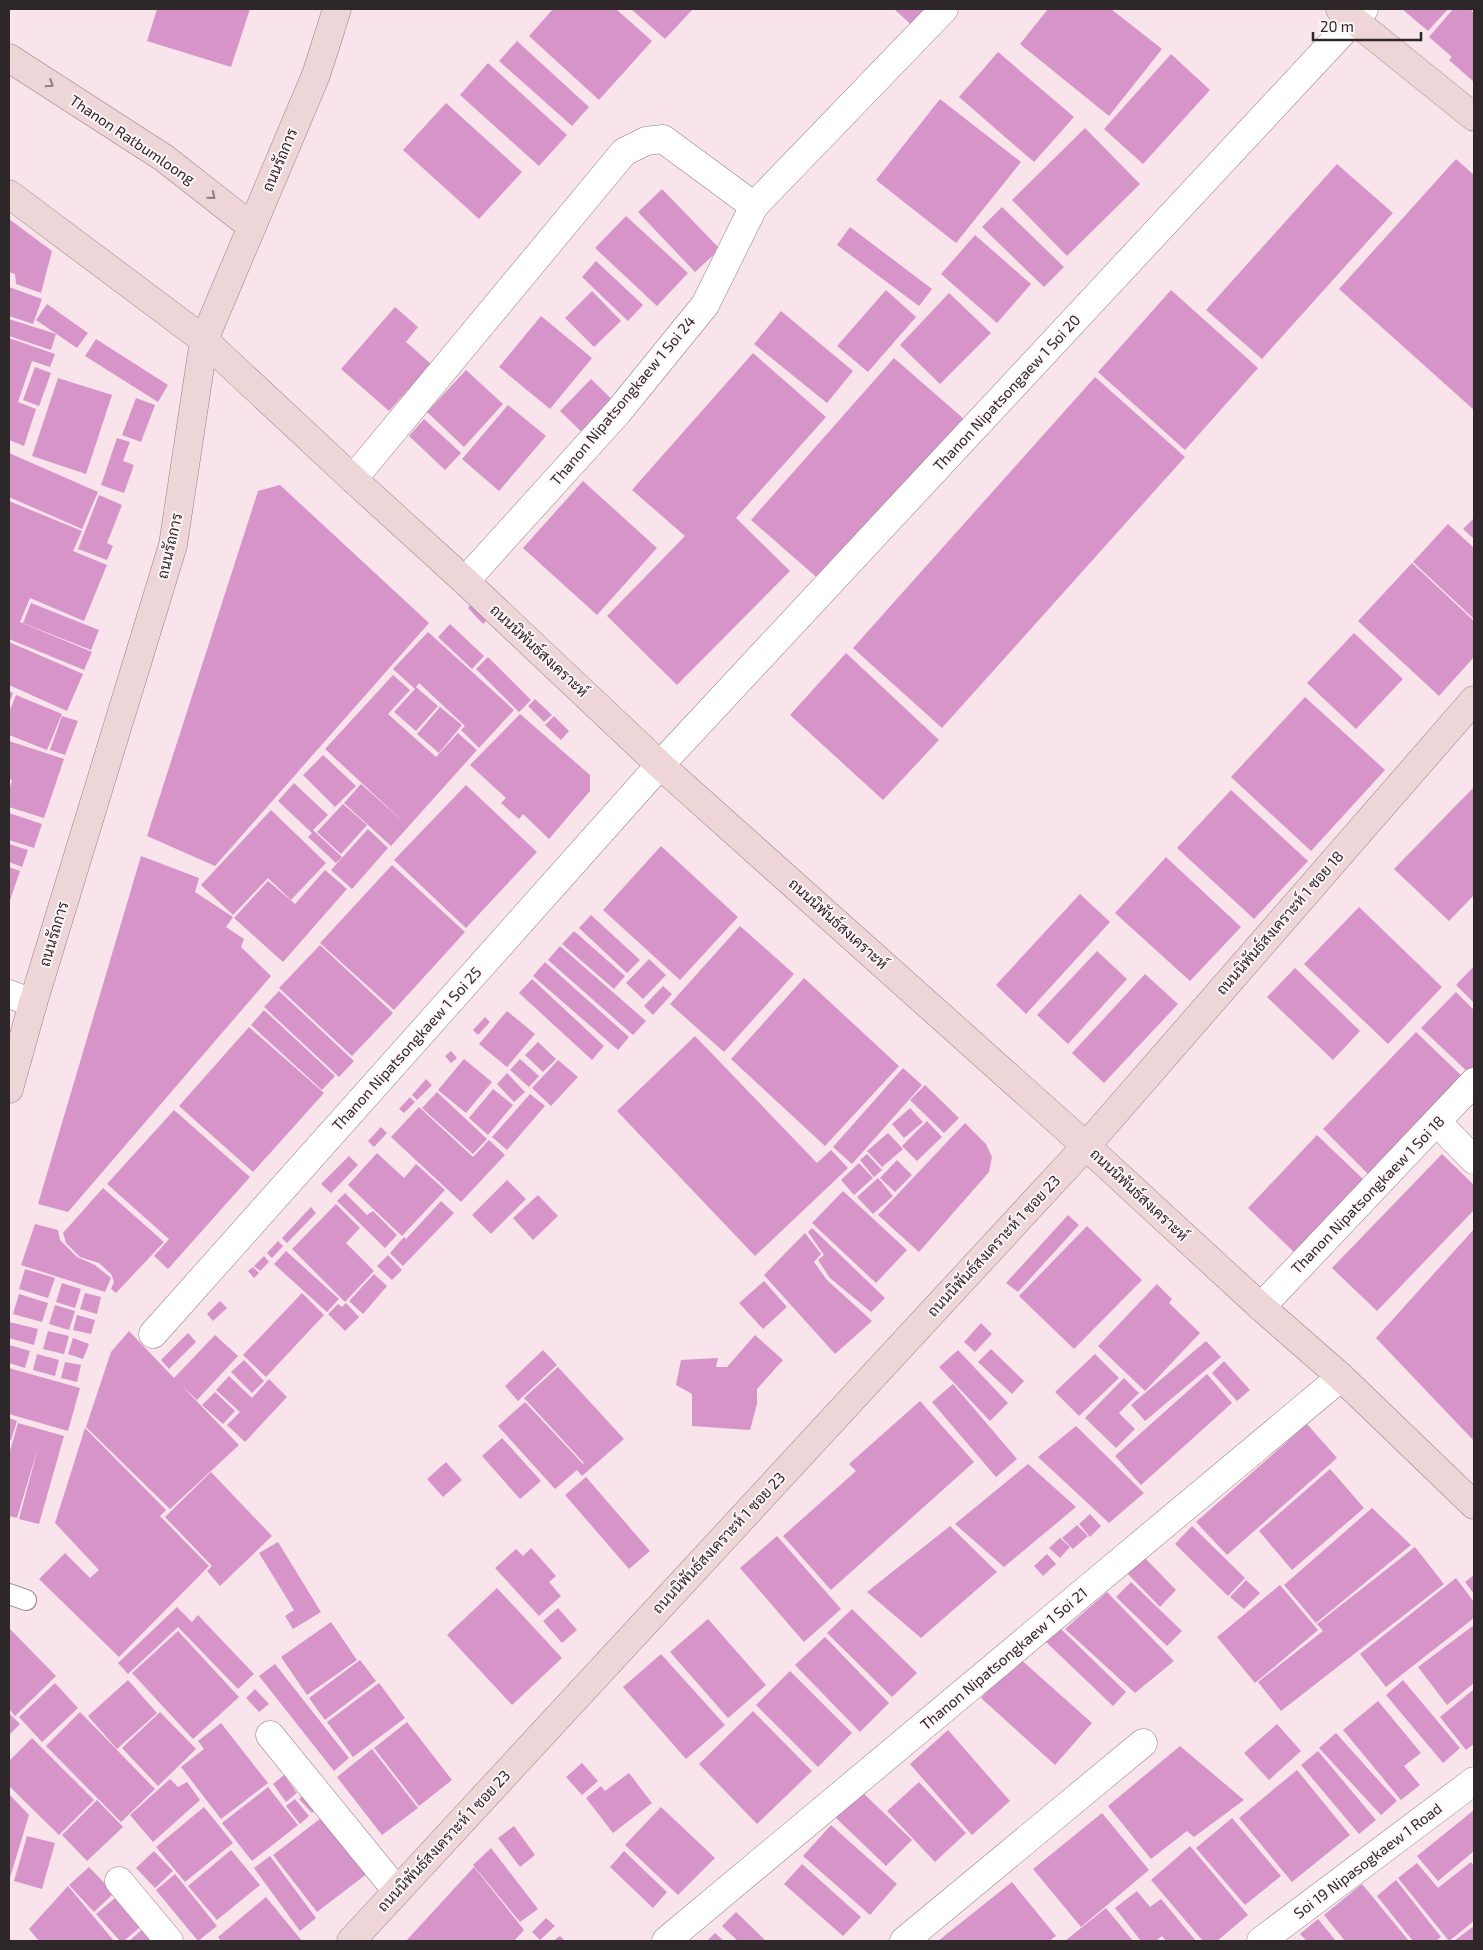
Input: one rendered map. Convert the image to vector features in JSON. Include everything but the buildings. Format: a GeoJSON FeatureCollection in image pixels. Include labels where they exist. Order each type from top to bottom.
{"type":"FeatureCollection","features":[{"type":"Feature","properties":{"kind":"street","name":"ถนนรัถการ"},"geometry":{"type":"LineString","coordinates":[[9,1089],[21,998],[173,545],[204,340],[316,75],[337,9]]}},
{"type":"Feature","properties":{"kind":"street","name":"Thanon Nipatsongkaew 1 Soi 24"},"geometry":{"type":"LineString","coordinates":[[465,581],[618,412],[705,305],[754,206],[944,9]]}},
{"type":"Feature","properties":{"kind":"street"},"geometry":{"type":"LineString","coordinates":[[1352,13],[1474,117]]}},
{"type":"Feature","properties":{"kind":"street","name":"Thanon Nipatsongaew 1 Soi 20"},"geometry":{"type":"LineString","coordinates":[[660,765],[1352,13]]}},
{"type":"Feature","properties":{"kind":"street","name":"Thanon Ratbumloong"},"geometry":{"type":"LineString","coordinates":[[9,58],[164,158],[252,228]]}},
{"type":"Feature","properties":{"kind":"street"},"geometry":{"type":"LineString","coordinates":[[353,479],[624,152],[646,141],[663,139],[754,206]]}},
{"type":"Feature","properties":{"kind":"street","name":"ถนนนิพันธ์สงเคราะห์"},"geometry":{"type":"LineString","coordinates":[[9,194],[204,340],[465,581],[660,765],[1341,1377],[1474,1505]]}},
{"type":"Feature","properties":{"kind":"street","name":"ถนนนิพันธ์สงเคราะห์ 1 ซอย 18"},"geometry":{"type":"LineString","coordinates":[[1086,1146],[1474,700]]}},
{"type":"Feature","properties":{"kind":"street","name":"Thanon Nipatsongkaew 1 Soi 25"},"geometry":{"type":"LineString","coordinates":[[153,1334],[660,765]]}},
{"type":"Feature","properties":{"kind":"street","name":"Thanon Nipatsongkaew 1 Soi 18"},"geometry":{"type":"LineString","coordinates":[[1261,1307],[1474,1082]]}},
{"type":"Feature","properties":{"kind":"street"},"geometry":{"type":"LineString","coordinates":[[1437,1122],[1474,1160]]}},
{"type":"Feature","properties":{"kind":"street","name":"ถนนนิพันธ์สงเคราะห์ 1 ซอย 23"},"geometry":{"type":"LineString","coordinates":[[351,1941],[1086,1146]]}},
{"type":"Feature","properties":{"kind":"street","name":"Thanon Nipatsongkaew 1 Soi 21"},"geometry":{"type":"LineString","coordinates":[[666,1941],[1341,1377]]}},
{"type":"Feature","properties":{"kind":"street"},"geometry":{"type":"LineString","coordinates":[[270,1735],[397,1891]]}},
{"type":"Feature","properties":{"kind":"street"},"geometry":{"type":"LineString","coordinates":[[904,1941],[1143,1743]]}},
{"type":"Feature","properties":{"kind":"street","name":"Soi 19 Nipasogkaew 1 Road"},"geometry":{"type":"LineString","coordinates":[[1261,1941],[1474,1781]]}},
{"type":"Feature","properties":{"kind":"street"},"geometry":{"type":"LineString","coordinates":[[119,1881],[169,1941]]}}]}
